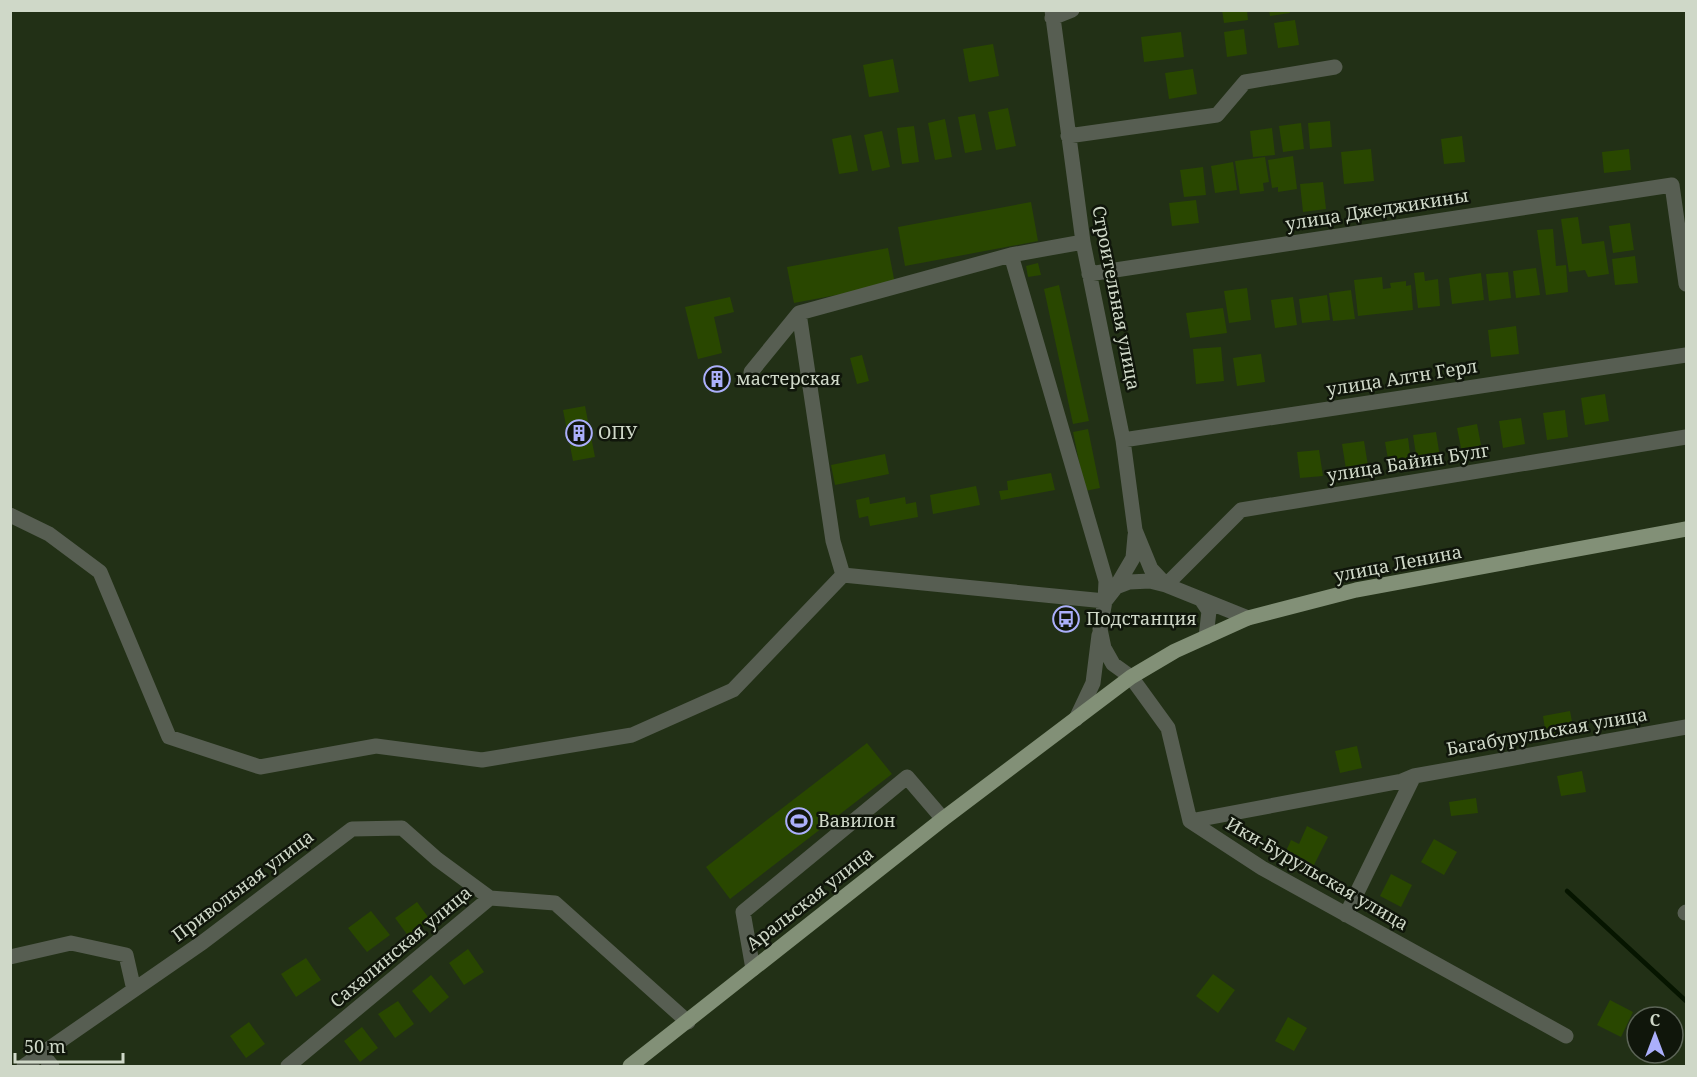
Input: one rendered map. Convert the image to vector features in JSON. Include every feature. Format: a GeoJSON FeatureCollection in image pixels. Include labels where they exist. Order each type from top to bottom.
{"type":"FeatureCollection","features":[{"type":"Feature","properties":{"kind":"main road","name":"улица Ленина"},"geometry":{"type":"LineString","coordinates":[[1131,677],[1175,651],[1248,618],[1356,590],[1686,529]]}},
{"type":"Feature","properties":{"kind":"main road","name":"Аральская улица"},"geometry":{"type":"LineString","coordinates":[[630,1066],[943,819],[1131,677]]}},
{"type":"Feature","properties":{"kind":"street"},"geometry":{"type":"LineString","coordinates":[[1052,14],[1072,10]]}},
{"type":"Feature","properties":{"kind":"street","name":"Строительная улица"},"geometry":{"type":"LineString","coordinates":[[1052,14],[1083,242],[1123,440],[1135,530],[1151,568],[1166,585]]}},
{"type":"Feature","properties":{"kind":"street"},"geometry":{"type":"LineString","coordinates":[[1068,136],[1217,115],[1245,82],[1335,67]]}},
{"type":"Feature","properties":{"kind":"street","name":"улица Джеджикины"},"geometry":{"type":"LineString","coordinates":[[1089,274],[1672,185],[1686,284]]}},
{"type":"Feature","properties":{"kind":"street"},"geometry":{"type":"LineString","coordinates":[[751,372],[799,313],[1011,255],[1083,242]]}},
{"type":"Feature","properties":{"kind":"street"},"geometry":{"type":"LineString","coordinates":[[1011,255],[1106,581],[1106,601],[1093,683],[1076,719]]}},
{"type":"Feature","properties":{"kind":"street"},"geometry":{"type":"LineString","coordinates":[[799,313],[833,541],[843,575]]}},
{"type":"Feature","properties":{"kind":"street","name":"улица Алтн Герл"},"geometry":{"type":"LineString","coordinates":[[1123,440],[1686,355]]}},
{"type":"Feature","properties":{"kind":"street","name":"улица Байин Булг"},"geometry":{"type":"LineString","coordinates":[[1166,585],[1241,510],[1686,437]]}},
{"type":"Feature","properties":{"kind":"street"},"geometry":{"type":"LineString","coordinates":[[10,515],[48,534],[100,572],[169,737],[260,767],[376,746],[482,760],[632,735],[733,690],[843,575]]}},
{"type":"Feature","properties":{"kind":"street"},"geometry":{"type":"LineString","coordinates":[[1106,601],[1133,558],[1135,530]]}},
{"type":"Feature","properties":{"kind":"street"},"geometry":{"type":"LineString","coordinates":[[843,575],[1106,601]]}},
{"type":"Feature","properties":{"kind":"street"},"geometry":{"type":"LineString","coordinates":[[1116,587],[1129,582],[1150,580],[1248,618]]}},
{"type":"Feature","properties":{"kind":"street"},"geometry":{"type":"LineString","coordinates":[[1201,599],[1209,611],[1206,637]]}},
{"type":"Feature","properties":{"kind":"street"},"geometry":{"type":"LineString","coordinates":[[1100,629],[1104,648],[1113,664],[1131,677],[1168,728],[1190,821]]}},
{"type":"Feature","properties":{"kind":"street","name":"Багабурульская улица"},"geometry":{"type":"LineString","coordinates":[[1190,821],[1391,783],[1414,776],[1686,727]]}},
{"type":"Feature","properties":{"kind":"street"},"geometry":{"type":"LineString","coordinates":[[1346,915],[1414,776]]}},
{"type":"Feature","properties":{"kind":"street"},"geometry":{"type":"LineString","coordinates":[[753,969],[743,912],[907,777],[943,819]]}},
{"type":"Feature","properties":{"kind":"street","name":"Ики-Бурульская улица"},"geometry":{"type":"LineString","coordinates":[[1190,821],[1262,868],[1566,1036]]}},
{"type":"Feature","properties":{"kind":"street","name":"Привольная улица"},"geometry":{"type":"LineString","coordinates":[[24,1066],[203,942],[352,829],[402,828],[437,859],[490,898]]}},
{"type":"Feature","properties":{"kind":"street","name":"Сахалинская улица"},"geometry":{"type":"LineString","coordinates":[[288,1066],[490,898],[555,903],[688,1022]]}},
{"type":"Feature","properties":{"kind":"street"},"geometry":{"type":"LineString","coordinates":[[10,957],[71,943],[126,955],[134,990]]}},
{"type":"Feature","properties":{"kind":"street"},"geometry":{"type":"LineString","coordinates":[[42,1054],[52,1066]]}},
{"type":"Feature","properties":{"kind":"building"},"geometry":{"type":"Polygon","coordinates":[[[1222,10],[1247,10],[1248,20],[1224,23],[1222,10]]]}},
{"type":"Feature","properties":{"kind":"building"},"geometry":{"type":"Polygon","coordinates":[[[1269,10],[1289,10],[1290,13],[1270,16],[1269,10]]]}},
{"type":"Feature","properties":{"kind":"building"},"geometry":{"type":"Polygon","coordinates":[[[1295,20],[1299,45],[1278,48],[1274,23],[1295,20]]]}},
{"type":"Feature","properties":{"kind":"building"},"geometry":{"type":"Polygon","coordinates":[[[1244,29],[1247,54],[1227,57],[1224,32],[1244,29]]]}},
{"type":"Feature","properties":{"kind":"building"},"geometry":{"type":"Polygon","coordinates":[[[1181,32],[1184,57],[1144,62],[1141,37],[1181,32]]]}},
{"type":"Feature","properties":{"kind":"building"},"geometry":{"type":"Polygon","coordinates":[[[993,44],[999,76],[969,82],[963,49],[993,44]]]}},
{"type":"Feature","properties":{"kind":"building"},"geometry":{"type":"Polygon","coordinates":[[[893,59],[899,92],[869,97],[863,65],[893,59]]]}},
{"type":"Feature","properties":{"kind":"building"},"geometry":{"type":"Polygon","coordinates":[[[1193,69],[1197,94],[1169,99],[1165,73],[1193,69]]]}},
{"type":"Feature","properties":{"kind":"building"},"geometry":{"type":"Polygon","coordinates":[[[1008,108],[1016,146],[996,150],[988,112],[1008,108]]]}},
{"type":"Feature","properties":{"kind":"building"},"geometry":{"type":"Polygon","coordinates":[[[975,114],[982,150],[965,153],[958,117],[975,114]]]}},
{"type":"Feature","properties":{"kind":"building"},"geometry":{"type":"Polygon","coordinates":[[[945,119],[952,157],[935,160],[928,123],[945,119]]]}},
{"type":"Feature","properties":{"kind":"building"},"geometry":{"type":"Polygon","coordinates":[[[1330,121],[1332,147],[1310,149],[1308,123],[1330,121]]]}},
{"type":"Feature","properties":{"kind":"building"},"geometry":{"type":"Polygon","coordinates":[[[1301,123],[1304,149],[1283,152],[1279,126],[1301,123]]]}},
{"type":"Feature","properties":{"kind":"building"},"geometry":{"type":"Polygon","coordinates":[[[914,126],[919,162],[902,164],[897,128],[914,126]]]}},
{"type":"Feature","properties":{"kind":"building"},"geometry":{"type":"Polygon","coordinates":[[[1272,128],[1275,155],[1253,157],[1250,131],[1272,128]]]}},
{"type":"Feature","properties":{"kind":"building"},"geometry":{"type":"Polygon","coordinates":[[[882,131],[890,167],[872,171],[864,135],[882,131]]]}},
{"type":"Feature","properties":{"kind":"building"},"geometry":{"type":"Polygon","coordinates":[[[851,135],[858,171],[839,174],[832,139],[851,135]]]}},
{"type":"Feature","properties":{"kind":"building"},"geometry":{"type":"Polygon","coordinates":[[[1462,136],[1465,162],[1444,164],[1441,139],[1462,136]]]}},
{"type":"Feature","properties":{"kind":"building"},"geometry":{"type":"Polygon","coordinates":[[[1371,149],[1374,181],[1344,184],[1341,152],[1371,149]]]}},
{"type":"Feature","properties":{"kind":"building"},"geometry":{"type":"Polygon","coordinates":[[[1629,149],[1631,170],[1604,173],[1602,152],[1629,149]]]}},
{"type":"Feature","properties":{"kind":"building"},"geometry":{"type":"Polygon","coordinates":[[[1293,156],[1297,189],[1278,192],[1278,187],[1272,188],[1268,160],[1293,156]]]}},
{"type":"Feature","properties":{"kind":"building"},"geometry":{"type":"Polygon","coordinates":[[[1265,157],[1269,182],[1263,183],[1264,191],[1240,194],[1235,161],[1265,157]]]}},
{"type":"Feature","properties":{"kind":"building"},"geometry":{"type":"Polygon","coordinates":[[[1233,162],[1237,190],[1215,193],[1211,166],[1233,162]]]}},
{"type":"Feature","properties":{"kind":"building"},"geometry":{"type":"Polygon","coordinates":[[[1203,167],[1206,195],[1184,197],[1180,170],[1203,167]]]}},
{"type":"Feature","properties":{"kind":"building"},"geometry":{"type":"Polygon","coordinates":[[[1323,182],[1326,209],[1303,212],[1300,184],[1323,182]]]}},
{"type":"Feature","properties":{"kind":"building"},"geometry":{"type":"Polygon","coordinates":[[[1196,200],[1199,223],[1172,226],[1169,203],[1196,200]]]}},
{"type":"Feature","properties":{"kind":"building"},"geometry":{"type":"Polygon","coordinates":[[[1031,202],[1038,241],[905,266],[898,227],[1031,202]]]}},
{"type":"Feature","properties":{"kind":"building"},"geometry":{"type":"Polygon","coordinates":[[[1578,217],[1582,244],[1604,241],[1609,274],[1588,277],[1585,270],[1569,272],[1561,219],[1578,217]]]}},
{"type":"Feature","properties":{"kind":"building"},"geometry":{"type":"Polygon","coordinates":[[[1630,223],[1634,250],[1613,253],[1609,226],[1630,223]]]}},
{"type":"Feature","properties":{"kind":"building"},"geometry":{"type":"Polygon","coordinates":[[[1553,229],[1556,266],[1566,265],[1568,292],[1546,295],[1537,230],[1553,229]]]}},
{"type":"Feature","properties":{"kind":"building"},"geometry":{"type":"Polygon","coordinates":[[[888,248],[895,284],[794,303],[787,267],[888,248]]]}},
{"type":"Feature","properties":{"kind":"building"},"geometry":{"type":"Polygon","coordinates":[[[1635,256],[1638,283],[1615,285],[1612,259],[1635,256]]]}},
{"type":"Feature","properties":{"kind":"building"},"geometry":{"type":"Polygon","coordinates":[[[1038,263],[1041,275],[1028,277],[1026,266],[1038,263]]]}},
{"type":"Feature","properties":{"kind":"building"},"geometry":{"type":"Polygon","coordinates":[[[1536,268],[1540,295],[1516,298],[1513,271],[1536,268]]]}},
{"type":"Feature","properties":{"kind":"building"},"geometry":{"type":"Polygon","coordinates":[[[1424,272],[1425,281],[1438,279],[1440,306],[1418,308],[1414,273],[1424,272]]]}},
{"type":"Feature","properties":{"kind":"building"},"geometry":{"type":"Polygon","coordinates":[[[1508,272],[1511,298],[1489,301],[1486,274],[1508,272]]]}},
{"type":"Feature","properties":{"kind":"building"},"geometry":{"type":"Polygon","coordinates":[[[1481,273],[1484,300],[1452,304],[1449,278],[1481,273]]]}},
{"type":"Feature","properties":{"kind":"building"},"geometry":{"type":"Polygon","coordinates":[[[1382,277],[1383,289],[1391,288],[1390,283],[1406,281],[1406,286],[1411,285],[1413,310],[1358,316],[1354,280],[1382,277]]]}},
{"type":"Feature","properties":{"kind":"building"},"geometry":{"type":"Polygon","coordinates":[[[1059,285],[1089,421],[1073,424],[1044,289],[1059,285]]]}},
{"type":"Feature","properties":{"kind":"building"},"geometry":{"type":"Polygon","coordinates":[[[1247,288],[1251,320],[1229,323],[1224,291],[1247,288]]]}},
{"type":"Feature","properties":{"kind":"building"},"geometry":{"type":"Polygon","coordinates":[[[1351,290],[1355,319],[1333,321],[1329,293],[1351,290]]]}},
{"type":"Feature","properties":{"kind":"building"},"geometry":{"type":"Polygon","coordinates":[[[1327,295],[1330,320],[1302,323],[1299,299],[1327,295]]]}},
{"type":"Feature","properties":{"kind":"building"},"geometry":{"type":"Polygon","coordinates":[[[730,297],[734,312],[714,317],[722,353],[698,359],[685,307],[730,297]]]}},
{"type":"Feature","properties":{"kind":"building"},"geometry":{"type":"Polygon","coordinates":[[[1293,297],[1297,325],[1275,328],[1271,300],[1293,297]]]}},
{"type":"Feature","properties":{"kind":"building"},"geometry":{"type":"Polygon","coordinates":[[[1223,308],[1227,333],[1190,338],[1186,313],[1223,308]]]}},
{"type":"Feature","properties":{"kind":"building"},"geometry":{"type":"Polygon","coordinates":[[[1516,326],[1519,354],[1491,357],[1488,330],[1516,326]]]}},
{"type":"Feature","properties":{"kind":"building"},"geometry":{"type":"Polygon","coordinates":[[[1221,347],[1224,381],[1196,384],[1193,349],[1221,347]]]}},
{"type":"Feature","properties":{"kind":"building"},"geometry":{"type":"Polygon","coordinates":[[[1261,354],[1265,382],[1237,386],[1233,358],[1261,354]]]}},
{"type":"Feature","properties":{"kind":"building"},"geometry":{"type":"Polygon","coordinates":[[[862,355],[869,381],[857,384],[850,358],[862,355]]]}},
{"type":"Feature","properties":{"kind":"building","name":"мастерская"},"geometry":{"type":"Polygon","coordinates":[[[720,365],[726,390],[714,393],[708,367],[720,365]]]}},
{"type":"Feature","properties":{"kind":"building"},"geometry":{"type":"Polygon","coordinates":[[[1605,394],[1609,421],[1585,425],[1581,398],[1605,394]]]}},
{"type":"Feature","properties":{"kind":"building","name":"ОПУ"},"geometry":{"type":"Polygon","coordinates":[[[585,406],[595,457],[573,461],[563,410],[585,406]]]}},
{"type":"Feature","properties":{"kind":"building"},"geometry":{"type":"Polygon","coordinates":[[[1565,410],[1568,437],[1547,440],[1543,413],[1565,410]]]}},
{"type":"Feature","properties":{"kind":"building"},"geometry":{"type":"Polygon","coordinates":[[[1521,418],[1525,444],[1503,448],[1499,421],[1521,418]]]}},
{"type":"Feature","properties":{"kind":"building"},"geometry":{"type":"Polygon","coordinates":[[[1477,424],[1482,450],[1462,453],[1457,428],[1477,424]]]}},
{"type":"Feature","properties":{"kind":"building"},"geometry":{"type":"Polygon","coordinates":[[[1088,429],[1100,488],[1085,491],[1073,432],[1088,429]]]}},
{"type":"Feature","properties":{"kind":"building"},"geometry":{"type":"Polygon","coordinates":[[[1436,432],[1440,457],[1417,461],[1413,435],[1436,432]]]}},
{"type":"Feature","properties":{"kind":"building"},"geometry":{"type":"Polygon","coordinates":[[[1408,438],[1411,462],[1389,465],[1385,442],[1408,438]]]}},
{"type":"Feature","properties":{"kind":"building"},"geometry":{"type":"Polygon","coordinates":[[[1364,441],[1368,466],[1346,469],[1342,444],[1364,441]]]}},
{"type":"Feature","properties":{"kind":"building"},"geometry":{"type":"Polygon","coordinates":[[[1319,450],[1323,476],[1300,478],[1297,452],[1319,450]]]}},
{"type":"Feature","properties":{"kind":"building"},"geometry":{"type":"Polygon","coordinates":[[[885,454],[889,474],[835,485],[831,465],[885,454]]]}},
{"type":"Feature","properties":{"kind":"building"},"geometry":{"type":"Polygon","coordinates":[[[1051,473],[1055,490],[1001,500],[999,491],[1008,490],[1007,481],[1051,473]]]}},
{"type":"Feature","properties":{"kind":"building"},"geometry":{"type":"Polygon","coordinates":[[[976,486],[980,505],[933,514],[930,495],[976,486]]]}},
{"type":"Feature","properties":{"kind":"building"},"geometry":{"type":"Polygon","coordinates":[[[869,497],[870,504],[905,497],[906,504],[916,502],[918,517],[870,526],[868,516],[859,518],[856,500],[869,497]]]}},
{"type":"Feature","properties":{"kind":"building"},"geometry":{"type":"Polygon","coordinates":[[[1570,711],[1574,732],[1552,736],[1550,728],[1545,729],[1543,716],[1570,711]]]}},
{"type":"Feature","properties":{"kind":"building","name":"Вавилон"},"geometry":{"type":"Polygon","coordinates":[[[867,743],[892,774],[730,899],[706,867],[867,743]]]}},
{"type":"Feature","properties":{"kind":"building"},"geometry":{"type":"Polygon","coordinates":[[[1357,746],[1362,768],[1340,773],[1335,751],[1357,746]]]}},
{"type":"Feature","properties":{"kind":"building"},"geometry":{"type":"Polygon","coordinates":[[[1582,771],[1586,792],[1561,796],[1557,776],[1582,771]]]}},
{"type":"Feature","properties":{"kind":"building"},"geometry":{"type":"Polygon","coordinates":[[[1476,798],[1478,813],[1451,816],[1449,802],[1476,798]]]}},
{"type":"Feature","properties":{"kind":"building"},"geometry":{"type":"Polygon","coordinates":[[[1307,826],[1328,837],[1310,873],[1282,860],[1291,840],[1299,844],[1307,826]]]}},
{"type":"Feature","properties":{"kind":"building"},"geometry":{"type":"Polygon","coordinates":[[[1434,839],[1457,852],[1444,875],[1421,862],[1434,839]]]}},
{"type":"Feature","properties":{"kind":"building"},"geometry":{"type":"Polygon","coordinates":[[[1391,874],[1412,885],[1401,907],[1380,896],[1391,874]]]}},
{"type":"Feature","properties":{"kind":"building"},"geometry":{"type":"Polygon","coordinates":[[[417,902],[431,921],[409,937],[395,918],[417,902]]]}},
{"type":"Feature","properties":{"kind":"building"},"geometry":{"type":"Polygon","coordinates":[[[371,911],[390,935],[367,952],[348,928],[371,911]]]}},
{"type":"Feature","properties":{"kind":"building"},"geometry":{"type":"Polygon","coordinates":[[[468,949],[484,972],[464,985],[449,963],[468,949]]]}},
{"type":"Feature","properties":{"kind":"building"},"geometry":{"type":"Polygon","coordinates":[[[306,958],[321,980],[296,997],[281,974],[306,958]]]}},
{"type":"Feature","properties":{"kind":"building"},"geometry":{"type":"Polygon","coordinates":[[[1213,974],[1235,990],[1218,1013],[1196,996],[1213,974]]]}},
{"type":"Feature","properties":{"kind":"building"},"geometry":{"type":"Polygon","coordinates":[[[431,975],[449,997],[430,1013],[412,991],[431,975]]]}},
{"type":"Feature","properties":{"kind":"building"},"geometry":{"type":"Polygon","coordinates":[[[1610,1000],[1625,1008],[1625,1029],[1621,1037],[1597,1025],[1610,1000]]]}},
{"type":"Feature","properties":{"kind":"building"},"geometry":{"type":"Polygon","coordinates":[[[398,1001],[414,1024],[395,1038],[378,1014],[398,1001]]]}},
{"type":"Feature","properties":{"kind":"building"},"geometry":{"type":"Polygon","coordinates":[[[1288,1017],[1307,1028],[1294,1051],[1275,1041],[1288,1017]]]}},
{"type":"Feature","properties":{"kind":"building"},"geometry":{"type":"Polygon","coordinates":[[[249,1022],[265,1044],[246,1058],[230,1036],[249,1022]]]}},
{"type":"Feature","properties":{"kind":"building"},"geometry":{"type":"Polygon","coordinates":[[[362,1027],[378,1048],[360,1062],[344,1041],[362,1027]]]}},
{"type":"Feature","properties":{"kind":"waterway"},"geometry":{"type":"LineString","coordinates":[[1567,891],[1686,1001]]}},
{"type":"Feature","properties":{"kind":"place","name":"мастерская"},"geometry":{"type":"Point","coordinates":[717,379]}},
{"type":"Feature","properties":{"kind":"place","name":"ОПУ"},"geometry":{"type":"Point","coordinates":[579,433]}},
{"type":"Feature","properties":{"kind":"place","name":"Подстанция"},"geometry":{"type":"Point","coordinates":[1066,619]}},
{"type":"Feature","properties":{"kind":"place","name":"Вавилон"},"geometry":{"type":"Point","coordinates":[799,821]}}]}
